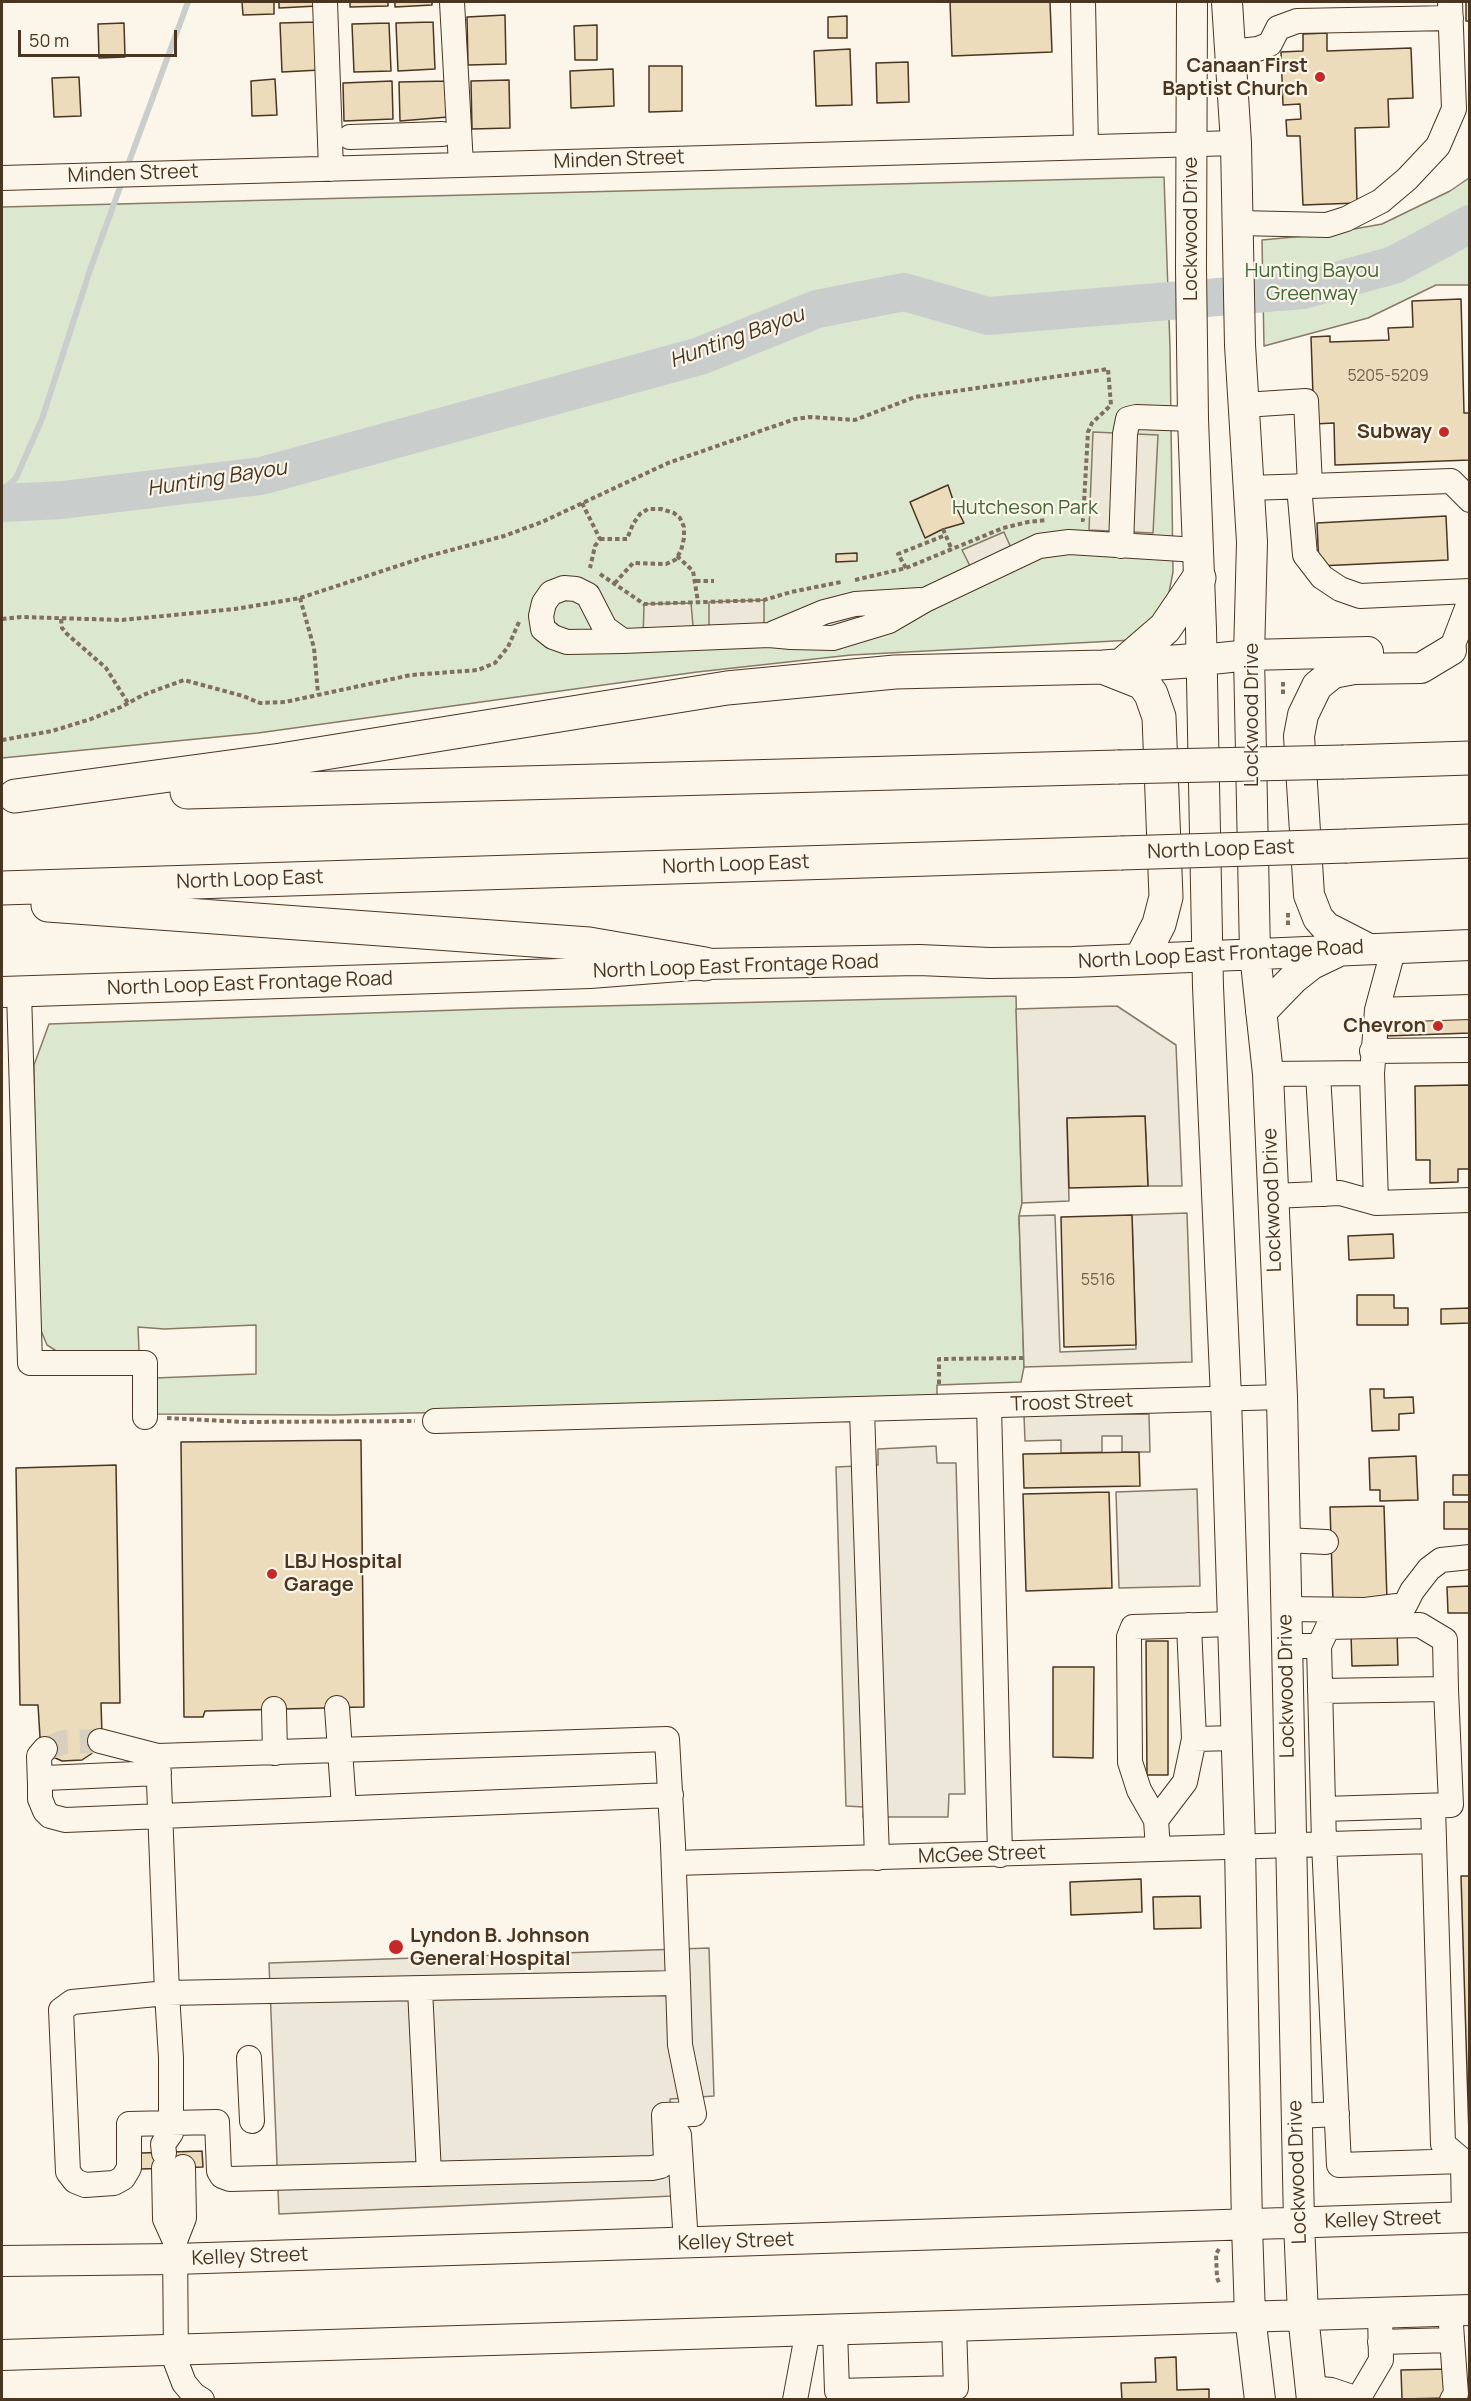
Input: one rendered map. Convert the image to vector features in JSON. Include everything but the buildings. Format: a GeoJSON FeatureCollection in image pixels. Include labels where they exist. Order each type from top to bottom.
{"type":"FeatureCollection","features":[{"type":"Feature","properties":{"kind":"highway"},"geometry":{"type":"LineString","coordinates":[[1112,667],[1165,628],[1198,564]]}},
{"type":"Feature","properties":{"kind":"highway"},"geometry":{"type":"LineString","coordinates":[[8,797],[237,766],[727,688],[895,672],[1112,667],[1202,660]]}},
{"type":"Feature","properties":{"kind":"highway"},"geometry":{"type":"LineString","coordinates":[[1112,667],[1143,683],[1151,693],[1159,717],[1166,897],[1159,924],[1142,957]]}},
{"type":"Feature","properties":{"kind":"highway"},"geometry":{"type":"LineString","coordinates":[[8,797],[1470,758]]}},
{"type":"Feature","properties":{"kind":"highway","name":"North Loop East"},"geometry":{"type":"LineString","coordinates":[[2,888],[1470,841]]}},
{"type":"Feature","properties":{"kind":"highway"},"geometry":{"type":"LineString","coordinates":[[2,902],[589,944],[705,964]]}},
{"type":"Feature","properties":{"kind":"main road","name":"Lockwood Drive"},"geometry":{"type":"LineString","coordinates":[[1192,2],[1193,419],[1202,660],[1207,956],[1226,1398],[1240,1846],[1246,2226],[1250,2316],[1260,2400]]}},
{"type":"Feature","properties":{"kind":"main road","name":"Lockwood Drive"},"geometry":{"type":"LineString","coordinates":[[1227,2],[1236,143],[1240,345],[1253,560],[1249,655],[1255,954],[1268,1074],[1282,1397],[1299,2223],[1303,2315],[1311,2394]]}},
{"type":"Feature","properties":{"kind":"main road"},"geometry":{"type":"LineString","coordinates":[[1202,660],[1249,655],[1460,649]]}},
{"type":"Feature","properties":{"kind":"main road"},"geometry":{"type":"LineString","coordinates":[[1367,948],[1326,927],[1318,918],[1309,895],[1299,736],[1303,715],[1317,686],[1333,674],[1354,669],[1421,668],[1460,649]]}},
{"type":"Feature","properties":{"kind":"main road","name":"North Loop East Frontage Road"},"geometry":{"type":"LineString","coordinates":[[10,992],[590,973],[705,964],[919,960],[990,963],[1073,962],[1142,957],[1470,945]]}},
{"type":"Feature","properties":{"kind":"main road"},"geometry":{"type":"LineString","coordinates":[[1261,1012],[1306,969],[1367,948]]}},
{"type":"Feature","properties":{"kind":"main road","name":"Kelley Street"},"geometry":{"type":"LineString","coordinates":[[2,2261],[175,2250],[686,2244],[1467,2217]]}},
{"type":"Feature","properties":{"kind":"main road"},"geometry":{"type":"LineString","coordinates":[[2,2355],[1460,2311]]}},
{"type":"Feature","properties":{"kind":"street"},"geometry":{"type":"LineString","coordinates":[[325,2],[331,169]]}},
{"type":"Feature","properties":{"kind":"street"},"geometry":{"type":"LineString","coordinates":[[452,2],[461,165]]}},
{"type":"Feature","properties":{"kind":"street"},"geometry":{"type":"LineString","coordinates":[[1083,2],[1086,147]]}},
{"type":"Feature","properties":{"kind":"street"},"geometry":{"type":"LineString","coordinates":[[1230,51],[1258,49],[1270,44],[1278,28],[1297,21],[1451,10],[1454,109],[1438,146],[1407,179],[1381,201],[1346,219],[1327,225],[1238,223]]}},
{"type":"Feature","properties":{"kind":"street"},"geometry":{"type":"LineString","coordinates":[[373,168],[359,137],[431,134],[424,166]]}},
{"type":"Feature","properties":{"kind":"street","name":"Minden Street"},"geometry":{"type":"LineString","coordinates":[[2,178],[1236,143]]}},
{"type":"Feature","properties":{"kind":"street"},"geometry":{"type":"LineString","coordinates":[[1244,405],[1306,401],[1305,555],[1322,577],[1340,589],[1360,596],[1470,591]]}},
{"type":"Feature","properties":{"kind":"street"},"geometry":{"type":"LineString","coordinates":[[1121,546],[1125,434],[1128,419],[1136,417],[1193,419]]}},
{"type":"Feature","properties":{"kind":"street"},"geometry":{"type":"LineString","coordinates":[[1249,488],[1451,481],[1470,500]]}},
{"type":"Feature","properties":{"kind":"street"},"geometry":{"type":"LineString","coordinates":[[623,641],[769,635],[824,612],[855,604],[925,600],[1039,546],[1069,542],[1121,546],[1198,564]]}},
{"type":"Feature","properties":{"kind":"street"},"geometry":{"type":"LineString","coordinates":[[1460,649],[1470,600]]}},
{"type":"Feature","properties":{"kind":"street"},"geometry":{"type":"LineString","coordinates":[[1367,948],[1377,1010],[1372,1062],[1376,1203]]}},
{"type":"Feature","properties":{"kind":"street"},"geometry":{"type":"LineString","coordinates":[[10,992],[30,1362],[145,1363],[146,1417]]}},
{"type":"Feature","properties":{"kind":"street"},"geometry":{"type":"LineString","coordinates":[[1377,1010],[1470,1007]]}},
{"type":"Feature","properties":{"kind":"street"},"geometry":{"type":"LineString","coordinates":[[1268,1074],[1318,1074],[1372,1062],[1470,1050]]}},
{"type":"Feature","properties":{"kind":"street"},"geometry":{"type":"LineString","coordinates":[[1318,1074],[1325,1194]]}},
{"type":"Feature","properties":{"kind":"street"},"geometry":{"type":"LineString","coordinates":[[1273,1196],[1340,1193],[1376,1203],[1470,1200]]}},
{"type":"Feature","properties":{"kind":"street","name":"Troost Street"},"geometry":{"type":"LineString","coordinates":[[435,1421],[1282,1397]]}},
{"type":"Feature","properties":{"kind":"street"},"geometry":{"type":"LineString","coordinates":[[989,1406],[1000,1855]]}},
{"type":"Feature","properties":{"kind":"street"},"geometry":{"type":"LineString","coordinates":[[862,1410],[877,1858]]}},
{"type":"Feature","properties":{"kind":"street"},"geometry":{"type":"LineString","coordinates":[[1284,1540],[1326,1542]]}},
{"type":"Feature","properties":{"kind":"street"},"geometry":{"type":"LineString","coordinates":[[1286,1609],[1365,1610],[1405,1605],[1412,1591],[1441,1560],[1470,1557]]}},
{"type":"Feature","properties":{"kind":"street"},"geometry":{"type":"LineString","coordinates":[[1158,1849],[1156,1820],[1139,1790],[1130,1762],[1129,1637],[1133,1627],[1233,1624]]}},
{"type":"Feature","properties":{"kind":"street"},"geometry":{"type":"LineString","coordinates":[[1156,1820],[1185,1782],[1194,1739],[1189,1625]]}},
{"type":"Feature","properties":{"kind":"street"},"geometry":{"type":"LineString","coordinates":[[1466,2167],[1339,2165],[1324,1843],[1319,1646],[1328,1627],[1420,1625],[1445,1640],[1451,1805],[1433,1841],[1443,2144],[1466,2167],[1467,2217]]}},
{"type":"Feature","properties":{"kind":"street"},"geometry":{"type":"LineString","coordinates":[[1287,1646],[1319,1646]]}},
{"type":"Feature","properties":{"kind":"street"},"geometry":{"type":"LineString","coordinates":[[1320,1691],[1446,1689]]}},
{"type":"Feature","properties":{"kind":"street"},"geometry":{"type":"LineString","coordinates":[[337,1708],[344,1808]]}},
{"type":"Feature","properties":{"kind":"street"},"geometry":{"type":"LineString","coordinates":[[274,1709],[275,1753]]}},
{"type":"Feature","properties":{"kind":"street"},"geometry":{"type":"LineString","coordinates":[[1194,1739],[1236,1738]]}},
{"type":"Feature","properties":{"kind":"street"},"geometry":{"type":"LineString","coordinates":[[40,1786],[45,1778],[275,1753],[667,1739],[680,2045],[694,2114],[664,2115],[666,2161],[661,2166],[230,2179],[222,2176],[219,2171],[217,2122],[173,2149]]}},
{"type":"Feature","properties":{"kind":"street"},"geometry":{"type":"LineString","coordinates":[[100,1741],[158,1765]]}},
{"type":"Feature","properties":{"kind":"street"},"geometry":{"type":"LineString","coordinates":[[45,1749],[39,1756],[40,1799],[45,1811],[51,1816],[65,1820],[670,1795]]}},
{"type":"Feature","properties":{"kind":"street"},"geometry":{"type":"LineString","coordinates":[[1289,1758],[1322,1757]]}},
{"type":"Feature","properties":{"kind":"street"},"geometry":{"type":"LineString","coordinates":[[158,1765],[162,1817],[173,2149],[165,2219],[175,2250],[176,2350],[179,2373],[194,2395],[202,2400]]}},
{"type":"Feature","properties":{"kind":"street"},"geometry":{"type":"LineString","coordinates":[[1324,1809],[1451,1805]]}},
{"type":"Feature","properties":{"kind":"street","name":"McGee Street"},"geometry":{"type":"LineString","coordinates":[[674,1863],[1433,1841]]}},
{"type":"Feature","properties":{"kind":"street"},"geometry":{"type":"LineString","coordinates":[[173,2149],[129,2124],[129,2168],[123,2178],[114,2183],[85,2185],[75,2181],[68,2172],[61,2010],[63,2006],[72,2002],[167,1993],[678,1983]]}},
{"type":"Feature","properties":{"kind":"street"},"geometry":{"type":"LineString","coordinates":[[420,1989],[429,2174]]}},
{"type":"Feature","properties":{"kind":"street"},"geometry":{"type":"LineString","coordinates":[[1295,2045],[1334,2044]]}},
{"type":"Feature","properties":{"kind":"street"},"geometry":{"type":"LineString","coordinates":[[249,2058],[252,2121]]}},
{"type":"Feature","properties":{"kind":"street"},"geometry":{"type":"LineString","coordinates":[[1297,2116],[1337,2114]]}},
{"type":"Feature","properties":{"kind":"street"},"geometry":{"type":"LineString","coordinates":[[678,2115],[686,2244]]}},
{"type":"Feature","properties":{"kind":"street"},"geometry":{"type":"LineString","coordinates":[[1452,2400],[1456,2394],[1452,2340],[1460,2311]]}},
{"type":"Feature","properties":{"kind":"street"},"geometry":{"type":"LineString","coordinates":[[1311,2394],[1330,2390],[1359,2399],[1381,2360],[1380,2313]]}},
{"type":"Feature","properties":{"kind":"street"},"geometry":{"type":"LineString","coordinates":[[822,2330],[837,2395],[956,2388],[954,2326]]}},
{"type":"Feature","properties":{"kind":"street"},"geometry":{"type":"LineString","coordinates":[[795,2400],[822,2330]]}},
{"type":"Feature","properties":{"kind":"street"},"geometry":{"type":"LineString","coordinates":[[1380,2342],[1452,2340]]}},
{"type":"Feature","properties":{"kind":"path"},"geometry":{"type":"LineString","coordinates":[[2,619],[21,617],[122,620],[235,609],[300,598],[336,588],[364,576],[425,556],[504,536],[542,522],[668,463],[795,419],[810,417],[855,420],[915,397],[1108,369]]}},
{"type":"Feature","properties":{"kind":"path"},"geometry":{"type":"LineString","coordinates":[[582,503],[600,539]]}},
{"type":"Feature","properties":{"kind":"path"},"geometry":{"type":"LineString","coordinates":[[600,539],[627,539],[633,524],[640,514],[648,509],[661,509],[680,518],[684,527],[684,538],[677,556],[666,564],[633,563],[614,584]]}},
{"type":"Feature","properties":{"kind":"path"},"geometry":{"type":"LineString","coordinates":[[943,529],[952,550]]}},
{"type":"Feature","properties":{"kind":"path"},"geometry":{"type":"LineString","coordinates":[[906,568],[898,554],[946,535]]}},
{"type":"Feature","properties":{"kind":"path"},"geometry":{"type":"LineString","coordinates":[[590,568],[595,546],[600,539]]}},
{"type":"Feature","properties":{"kind":"path"},"geometry":{"type":"LineString","coordinates":[[677,556],[693,571],[698,602]]}},
{"type":"Feature","properties":{"kind":"path"},"geometry":{"type":"LineString","coordinates":[[696,581],[714,581]]}},
{"type":"Feature","properties":{"kind":"path"},"geometry":{"type":"LineString","coordinates":[[300,598],[314,648],[318,694]]}},
{"type":"Feature","properties":{"kind":"path"},"geometry":{"type":"LineString","coordinates":[[61,619],[62,628],[106,668],[128,703]]}},
{"type":"Feature","properties":{"kind":"path"},"geometry":{"type":"LineString","coordinates":[[939,1408],[939,1359],[1023,1358]]}},
{"type":"Feature","properties":{"kind":"path"},"geometry":{"type":"LineString","coordinates":[[146,1417],[244,1422],[435,1421]]}},
{"type":"Feature","properties":{"kind":"path"},"geometry":{"type":"LineString","coordinates":[[1219,2249],[1216,2254],[1217,2278],[1220,2284]]}},
{"type":"Feature","properties":{"kind":"green space","name":"Hutcheson Park"},"geometry":{"type":"Polygon","coordinates":[[[1164,177],[1170,347],[1173,572],[1165,613],[1133,640],[851,655],[697,672],[258,733],[2,758],[2,207],[1164,177]]]}},
{"type":"Feature","properties":{"kind":"green space","name":"Hunting Bayou Greenway"},"geometry":{"type":"Polygon","coordinates":[[[1469,178],[1469,285],[1436,285],[1368,318],[1264,346],[1262,240],[1326,234],[1382,224],[1450,191],[1469,178]]]}},
{"type":"Feature","properties":{"kind":"green space"},"geometry":{"type":"Polygon","coordinates":[[[1016,996],[1022,1203],[1019,1216],[1024,1367],[1021,1382],[937,1385],[937,1400],[333,1415],[152,1414],[155,1378],[256,1374],[256,1325],[164,1329],[138,1327],[139,1351],[58,1352],[47,1345],[37,1321],[34,1065],[49,1024],[517,1008],[1016,996]]]}},
{"type":"Feature","properties":{"kind":"shaded area"},"geometry":{"type":"Polygon","coordinates":[[[1093,432],[1158,435],[1153,533],[1089,530],[1093,432]]]}},
{"type":"Feature","properties":{"kind":"shaded area"},"geometry":{"type":"Polygon","coordinates":[[[1004,532],[1015,557],[975,576],[962,550],[1004,532]]]}},
{"type":"Feature","properties":{"kind":"shaded area"},"geometry":{"type":"Polygon","coordinates":[[[764,600],[764,635],[643,640],[644,604],[691,603],[693,626],[709,626],[709,602],[764,600]]]}},
{"type":"Feature","properties":{"kind":"shaded area"},"geometry":{"type":"Polygon","coordinates":[[[1117,1006],[1176,1045],[1182,1186],[1148,1186],[1145,1116],[1067,1118],[1069,1201],[1022,1203],[1016,1009],[1117,1006]]]}},
{"type":"Feature","properties":{"kind":"shaded area"},"geometry":{"type":"Polygon","coordinates":[[[1187,1213],[1192,1362],[1024,1367],[1019,1216],[1055,1215],[1060,1352],[1136,1349],[1132,1215],[1187,1213]]]}},
{"type":"Feature","properties":{"kind":"shaded area"},"geometry":{"type":"Polygon","coordinates":[[[1149,1414],[1150,1452],[1122,1452],[1122,1436],[1102,1436],[1102,1452],[1061,1453],[1061,1440],[1025,1441],[1024,1415],[1149,1414]]]}},
{"type":"Feature","properties":{"kind":"shaded area"},"geometry":{"type":"Polygon","coordinates":[[[936,1446],[937,1463],[956,1463],[965,1794],[949,1794],[948,1817],[863,1817],[864,1807],[846,1806],[836,1467],[878,1465],[878,1449],[936,1446]]]}},
{"type":"Feature","properties":{"kind":"shaded area"},"geometry":{"type":"Polygon","coordinates":[[[1197,1489],[1200,1586],[1119,1588],[1116,1492],[1197,1489]]]}},
{"type":"Feature","properties":{"kind":"shaded area"},"geometry":{"type":"Polygon","coordinates":[[[709,1948],[714,2096],[670,2099],[673,2196],[279,2214],[269,1963],[709,1948]]]}},
{"type":"Feature","properties":{"kind":"waterway"},"geometry":{"type":"LineString","coordinates":[[126,170],[188,2]]}},
{"type":"Feature","properties":{"kind":"waterway"},"geometry":{"type":"LineString","coordinates":[[2,491],[16,478],[42,419],[90,270],[123,179]]}},
{"type":"Feature","properties":{"kind":"waterway","name":"Hunting Bayou"},"geometry":{"type":"LineString","coordinates":[[2,503],[62,500],[261,476],[700,356],[817,309],[904,292],[988,316],[1303,290],[1394,265],[1470,224]]}},
{"type":"Feature","properties":{"kind":"tunnel"},"geometry":{"type":"LineString","coordinates":[[45,1749],[64,1742],[100,1741]]}},
{"type":"Feature","properties":{"kind":"place","name":"Canaan First Baptist Church"},"geometry":{"type":"Point","coordinates":[1320,77]}},
{"type":"Feature","properties":{"kind":"place","name":"Subway"},"geometry":{"type":"Point","coordinates":[1444,432]}},
{"type":"Feature","properties":{"kind":"place","name":"Chevron"},"geometry":{"type":"Point","coordinates":[1438,1026]}},
{"type":"Feature","properties":{"kind":"place","name":"LBJ Hospital Garage"},"geometry":{"type":"Point","coordinates":[272,1574]}},
{"type":"Feature","properties":{"kind":"place","name":"Lyndon B. Johnson General Hospital"},"geometry":{"type":"Point","coordinates":[396,1947]}}]}
